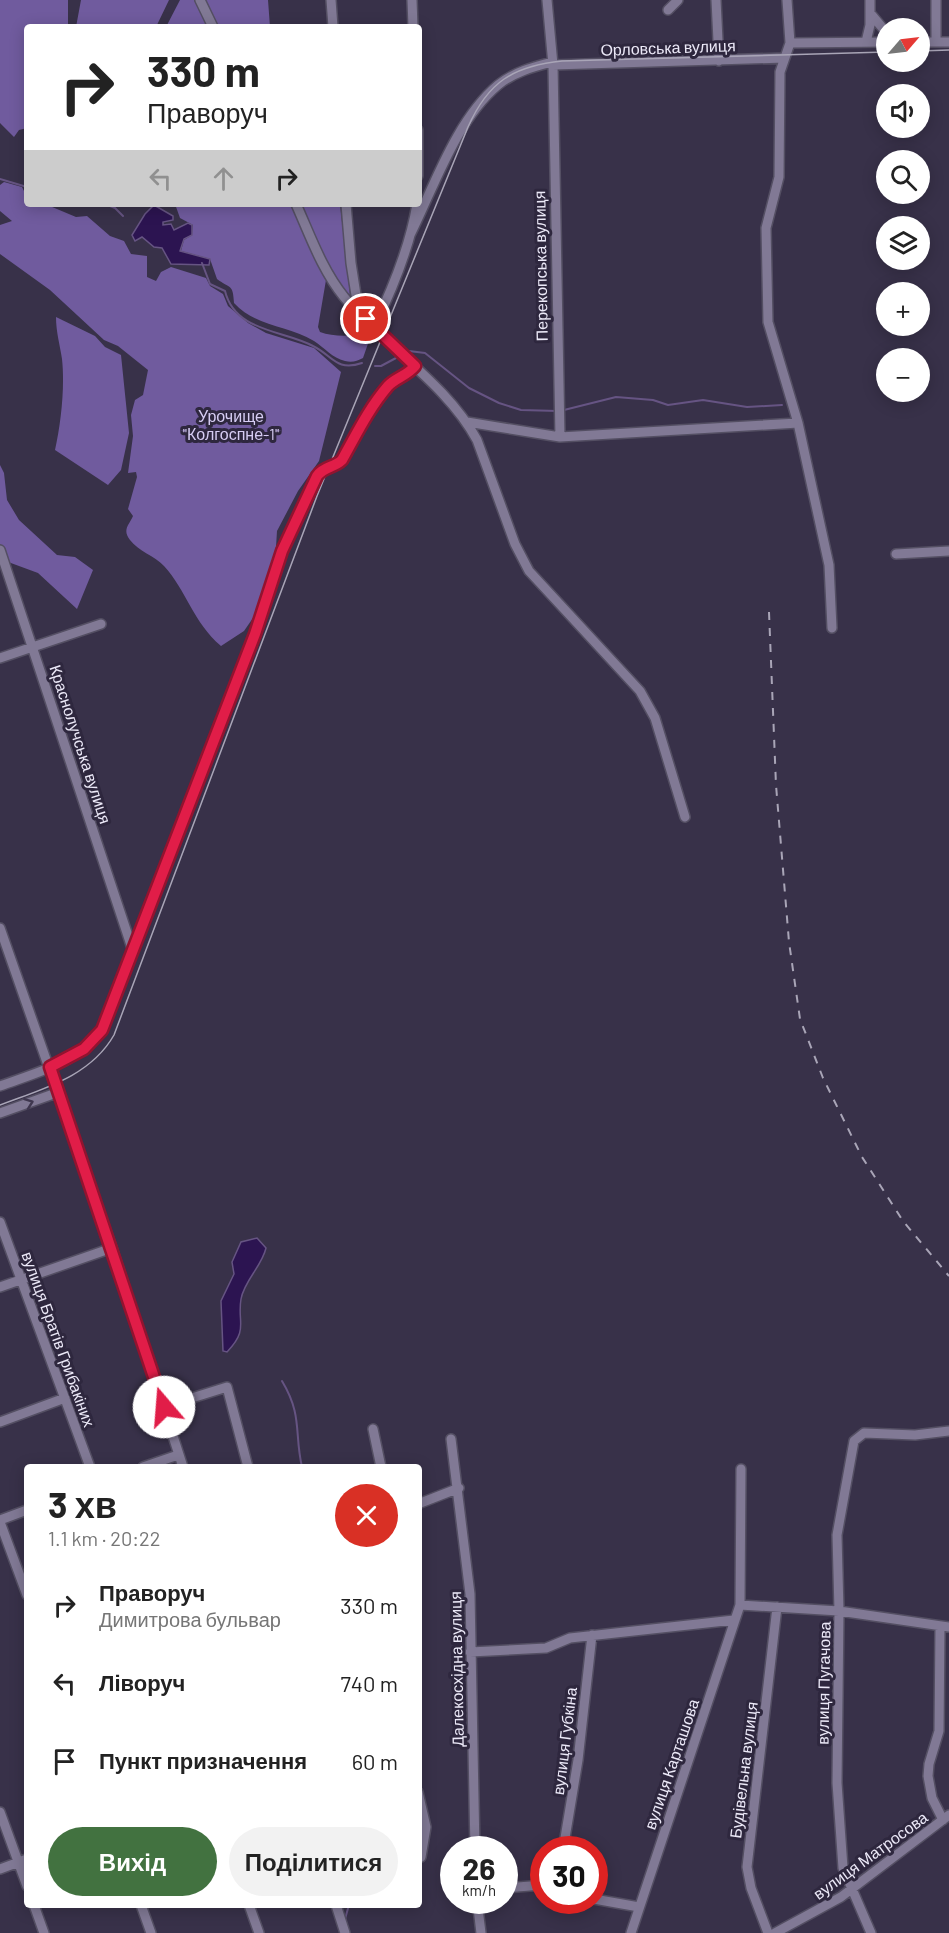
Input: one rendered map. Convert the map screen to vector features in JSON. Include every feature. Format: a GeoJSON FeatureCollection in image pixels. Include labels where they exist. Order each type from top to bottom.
{"type":"FeatureCollection","features":[{"type":"Feature","properties":{"kind":"street"},"geometry":{"type":"LineString","coordinates":[[200,0],[212,24]]}},
{"type":"Feature","properties":{"kind":"street"},"geometry":{"type":"LineString","coordinates":[[332,0],[333,24]]}},
{"type":"Feature","properties":{"kind":"street"},"geometry":{"type":"LineString","coordinates":[[412,0],[413,24]]}},
{"type":"Feature","properties":{"kind":"street","name":"Перекопська вулиця"},"geometry":{"type":"LineString","coordinates":[[547,0],[553,64],[560,437]]}},
{"type":"Feature","properties":{"kind":"street"},"geometry":{"type":"LineString","coordinates":[[668,10],[678,0]]}},
{"type":"Feature","properties":{"kind":"street"},"geometry":{"type":"LineString","coordinates":[[716,0],[719,61]]}},
{"type":"Feature","properties":{"kind":"street"},"geometry":{"type":"LineString","coordinates":[[787,0],[790,43],[780,72],[779,177],[766,228],[768,322],[798,423],[829,565],[832,628]]}},
{"type":"Feature","properties":{"kind":"street"},"geometry":{"type":"LineString","coordinates":[[866,42],[870,0]]}},
{"type":"Feature","properties":{"kind":"street"},"geometry":{"type":"LineString","coordinates":[[936,0],[936,42]]}},
{"type":"Feature","properties":{"kind":"street"},"geometry":{"type":"LineString","coordinates":[[870,13],[876,20]]}},
{"type":"Feature","properties":{"kind":"street"},"geometry":{"type":"LineString","coordinates":[[790,43],[876,42]]}},
{"type":"Feature","properties":{"kind":"street"},"geometry":{"type":"LineString","coordinates":[[930,42],[949,42]]}},
{"type":"Feature","properties":{"kind":"street","name":"Орловська вулиця"},"geometry":{"type":"LineString","coordinates":[[410,235],[465,122],[498,85],[522,70],[553,64],[784,58]]}},
{"type":"Feature","properties":{"kind":"street"},"geometry":{"type":"LineString","coordinates":[[297,207],[335,286],[359,314],[415,366],[467,422],[477,440],[515,544],[529,571],[640,691],[655,718],[685,817]]}},
{"type":"Feature","properties":{"kind":"street"},"geometry":{"type":"LineString","coordinates":[[346,207],[351,263],[359,314]]}},
{"type":"Feature","properties":{"kind":"street"},"geometry":{"type":"LineString","coordinates":[[374,327],[391,292],[410,235],[416,207]]}},
{"type":"Feature","properties":{"kind":"street"},"geometry":{"type":"LineString","coordinates":[[0,1086],[50,1067],[84,1049],[102,1030],[255,634],[282,551],[317,476],[325,468],[335,466],[342,460],[373,404],[393,381],[407,374],[415,366]]}},
{"type":"Feature","properties":{"kind":"street"},"geometry":{"type":"LineString","coordinates":[[467,422],[560,437],[798,423]]}},
{"type":"Feature","properties":{"kind":"street","name":"Краснолучська вулиця"},"geometry":{"type":"LineString","coordinates":[[0,550],[132,948]]}},
{"type":"Feature","properties":{"kind":"street"},"geometry":{"type":"LineString","coordinates":[[896,554],[949,551]]}},
{"type":"Feature","properties":{"kind":"street"},"geometry":{"type":"LineString","coordinates":[[0,658],[101,624]]}},
{"type":"Feature","properties":{"kind":"street"},"geometry":{"type":"LineString","coordinates":[[0,928],[112,1248],[182,1464]]}},
{"type":"Feature","properties":{"kind":"street"},"geometry":{"type":"LineString","coordinates":[[0,1113],[59,1092]]}},
{"type":"Feature","properties":{"kind":"street","name":"вулиця Братів Грибакіних"},"geometry":{"type":"LineString","coordinates":[[0,1222],[89,1464]]}},
{"type":"Feature","properties":{"kind":"street"},"geometry":{"type":"LineString","coordinates":[[0,1287],[112,1248]]}},
{"type":"Feature","properties":{"kind":"street"},"geometry":{"type":"LineString","coordinates":[[164,1407],[227,1386],[247,1464]]}},
{"type":"Feature","properties":{"kind":"street"},"geometry":{"type":"LineString","coordinates":[[0,1422],[65,1398]]}},
{"type":"Feature","properties":{"kind":"street"},"geometry":{"type":"LineString","coordinates":[[373,1429],[380,1464]]}},
{"type":"Feature","properties":{"kind":"street","name":"вулиця Пугачова"},"geometry":{"type":"LineString","coordinates":[[871,1933],[841,1857],[837,1783],[839,1611],[837,1535],[854,1441],[864,1433],[915,1435],[949,1431]]}},
{"type":"Feature","properties":{"kind":"street","name":"Далекосхідна вулиця"},"geometry":{"type":"LineString","coordinates":[[451,1439],[459,1488],[470,1594],[475,1836]]}},
{"type":"Feature","properties":{"kind":"street"},"geometry":{"type":"LineString","coordinates":[[152,1464],[178,1455]]}},
{"type":"Feature","properties":{"kind":"street"},"geometry":{"type":"LineString","coordinates":[[741,1469],[740,1605],[839,1611],[944,1628],[939,1731],[929,1764],[928,1776],[932,1798],[946,1817]]}},
{"type":"Feature","properties":{"kind":"street"},"geometry":{"type":"LineString","coordinates":[[422,1502],[459,1488]]}},
{"type":"Feature","properties":{"kind":"street"},"geometry":{"type":"LineString","coordinates":[[24,1511],[0,1521],[24,1587]]}},
{"type":"Feature","properties":{"kind":"street","name":"вулиця Карташова"},"geometry":{"type":"LineString","coordinates":[[631,1933],[740,1605]]}},
{"type":"Feature","properties":{"kind":"street","name":"Будівельна вулиця"},"geometry":{"type":"LineString","coordinates":[[768,1933],[751,1888],[747,1866],[777,1607]]}},
{"type":"Feature","properties":{"kind":"street"},"geometry":{"type":"LineString","coordinates":[[470,1652],[546,1648],[570,1638],[734,1620]]}},
{"type":"Feature","properties":{"kind":"street","name":"вулиця Губкіна"},"geometry":{"type":"LineString","coordinates":[[565,1836],[578,1760],[592,1635]]}},
{"type":"Feature","properties":{"kind":"street"},"geometry":{"type":"LineString","coordinates":[[939,1731],[949,1728]]}},
{"type":"Feature","properties":{"kind":"street"},"geometry":{"type":"LineString","coordinates":[[422,1810],[426,1827],[422,1851]]}},
{"type":"Feature","properties":{"kind":"street"},"geometry":{"type":"LineString","coordinates":[[0,1812],[23,1860],[0,1869]]}},
{"type":"Feature","properties":{"kind":"street","name":"вулиця Матросова"},"geometry":{"type":"LineString","coordinates":[[775,1933],[814,1914],[853,1889],[946,1817]]}},
{"type":"Feature","properties":{"kind":"street"},"geometry":{"type":"LineString","coordinates":[[608,1901],[639,1907]]}},
{"type":"Feature","properties":{"kind":"street"},"geometry":{"type":"LineString","coordinates":[[35,1908],[44,1933]]}},
{"type":"Feature","properties":{"kind":"street"},"geometry":{"type":"LineString","coordinates":[[142,1908],[152,1933]]}},
{"type":"Feature","properties":{"kind":"street"},"geometry":{"type":"LineString","coordinates":[[250,1908],[259,1933]]}},
{"type":"Feature","properties":{"kind":"street"},"geometry":{"type":"LineString","coordinates":[[337,1908],[345,1933]]}},
{"type":"Feature","properties":{"kind":"street"},"geometry":{"type":"LineString","coordinates":[[479,1914],[481,1933]]}},
{"type":"Feature","properties":{"kind":"green space"},"geometry":{"type":"Polygon","coordinates":[[[0,0],[68,0],[68,24],[24,24],[24,129],[19,130],[14,137],[0,123],[0,0]]]}},
{"type":"Feature","properties":{"kind":"green space"},"geometry":{"type":"Polygon","coordinates":[[[81,0],[169,0],[157,24],[77,24],[81,0]]]}},
{"type":"Feature","properties":{"kind":"green space"},"geometry":{"type":"Polygon","coordinates":[[[180,0],[194,0],[206,24],[168,24],[180,0]]]}},
{"type":"Feature","properties":{"kind":"green space"},"geometry":{"type":"Polygon","coordinates":[[[205,0],[268,0],[270,24],[216,24],[205,0]]]}},
{"type":"Feature","properties":{"kind":"green space","name":"Урочище \"Колгоспне-1\""},"geometry":{"type":"Polygon","coordinates":[[[4,182],[22,187],[24,207],[52,207],[76,217],[87,216],[110,236],[124,241],[131,254],[147,256],[147,277],[156,281],[161,272],[171,267],[206,278],[210,286],[223,294],[228,306],[248,323],[266,333],[314,348],[341,372],[319,461],[298,491],[277,531],[276,547],[255,615],[244,631],[221,646],[203,627],[172,575],[156,559],[133,544],[127,533],[133,516],[128,509],[137,477],[136,472],[128,473],[133,436],[131,415],[135,400],[143,395],[148,370],[118,346],[104,340],[50,290],[0,254],[0,225],[12,221],[0,211],[0,185],[4,182]]]}},
{"type":"Feature","properties":{"kind":"green space"},"geometry":{"type":"Polygon","coordinates":[[[176,207],[295,207],[326,280],[318,327],[320,332],[344,336],[367,332],[371,335],[363,358],[352,362],[340,360],[314,341],[252,317],[243,311],[234,303],[230,287],[217,279],[210,259],[181,251],[184,240],[192,235],[193,225],[180,218],[176,207]]]}},
{"type":"Feature","properties":{"kind":"green space"},"geometry":{"type":"Polygon","coordinates":[[[300,207],[340,207],[350,295],[333,276],[320,253],[300,207]]]}},
{"type":"Feature","properties":{"kind":"green space"},"geometry":{"type":"Polygon","coordinates":[[[56,317],[95,336],[105,347],[121,355],[129,433],[121,470],[108,485],[55,450],[63,393],[62,359],[56,317]]]}},
{"type":"Feature","properties":{"kind":"green space"},"geometry":{"type":"Polygon","coordinates":[[[0,465],[4,473],[7,500],[19,520],[57,555],[75,557],[93,570],[77,609],[38,573],[0,559],[0,465]]]}},
{"type":"Feature","properties":{"kind":"shaded area"},"geometry":{"type":"Polygon","coordinates":[[[152,207],[157,207],[173,216],[173,220],[163,222],[163,225],[171,224],[174,230],[188,223],[192,225],[192,235],[184,239],[180,251],[210,259],[209,265],[171,264],[162,248],[154,247],[142,237],[135,241],[132,235],[152,207]]]}},
{"type":"Feature","properties":{"kind":"shaded area"},"geometry":{"type":"Polygon","coordinates":[[[257,1238],[266,1248],[264,1255],[243,1292],[238,1337],[227,1352],[223,1351],[221,1301],[234,1274],[232,1262],[241,1242],[257,1238]]]}},
{"type":"Feature","properties":{"kind":"waterway"},"geometry":{"type":"LineString","coordinates":[[0,179],[24,186]]}},
{"type":"Feature","properties":{"kind":"waterway"},"geometry":{"type":"LineString","coordinates":[[112,207],[123,216]]}},
{"type":"Feature","properties":{"kind":"waterway"},"geometry":{"type":"LineString","coordinates":[[202,263],[210,284],[225,291],[230,304],[249,322],[313,346],[340,364],[362,363]]}},
{"type":"Feature","properties":{"kind":"waterway"},"geometry":{"type":"LineString","coordinates":[[409,351],[425,353],[469,388],[499,403],[521,410],[558,411]]}},
{"type":"Feature","properties":{"kind":"waterway"},"geometry":{"type":"LineString","coordinates":[[375,366],[381,366],[396,358]]}},
{"type":"Feature","properties":{"kind":"waterway"},"geometry":{"type":"LineString","coordinates":[[564,410],[616,397],[653,400],[668,405],[703,400],[747,407],[782,405]]}},
{"type":"Feature","properties":{"kind":"waterway"},"geometry":{"type":"LineString","coordinates":[[282,1381],[293,1404],[302,1464]]}},
{"type":"Feature","properties":{"kind":"waterway"},"geometry":{"type":"LineString","coordinates":[[345,1919],[348,1908]]}},
{"type":"Feature","properties":{"kind":"tram line"},"geometry":{"type":"LineString","coordinates":[[930,51],[949,50]]}},
{"type":"Feature","properties":{"kind":"tram line"},"geometry":{"type":"LineString","coordinates":[[0,1105],[64,1080],[92,1061],[114,1035],[317,496],[468,127],[484,98],[504,79],[516,72],[545,63],[562,61],[876,52]]}},
{"type":"Feature","properties":{"kind":"railway"},"geometry":{"type":"LineString","coordinates":[[769,612],[776,785],[789,942],[800,1019],[823,1078],[862,1157],[903,1221],[949,1276]]}},
{"type":"Feature","properties":{"kind":"route"},"geometry":{"type":"LineString","coordinates":[[164,1407],[50,1067],[84,1049],[102,1030],[255,634],[282,551],[317,476],[325,468],[339,464],[373,404],[393,381],[407,374],[415,366],[366,319]]}}]}
